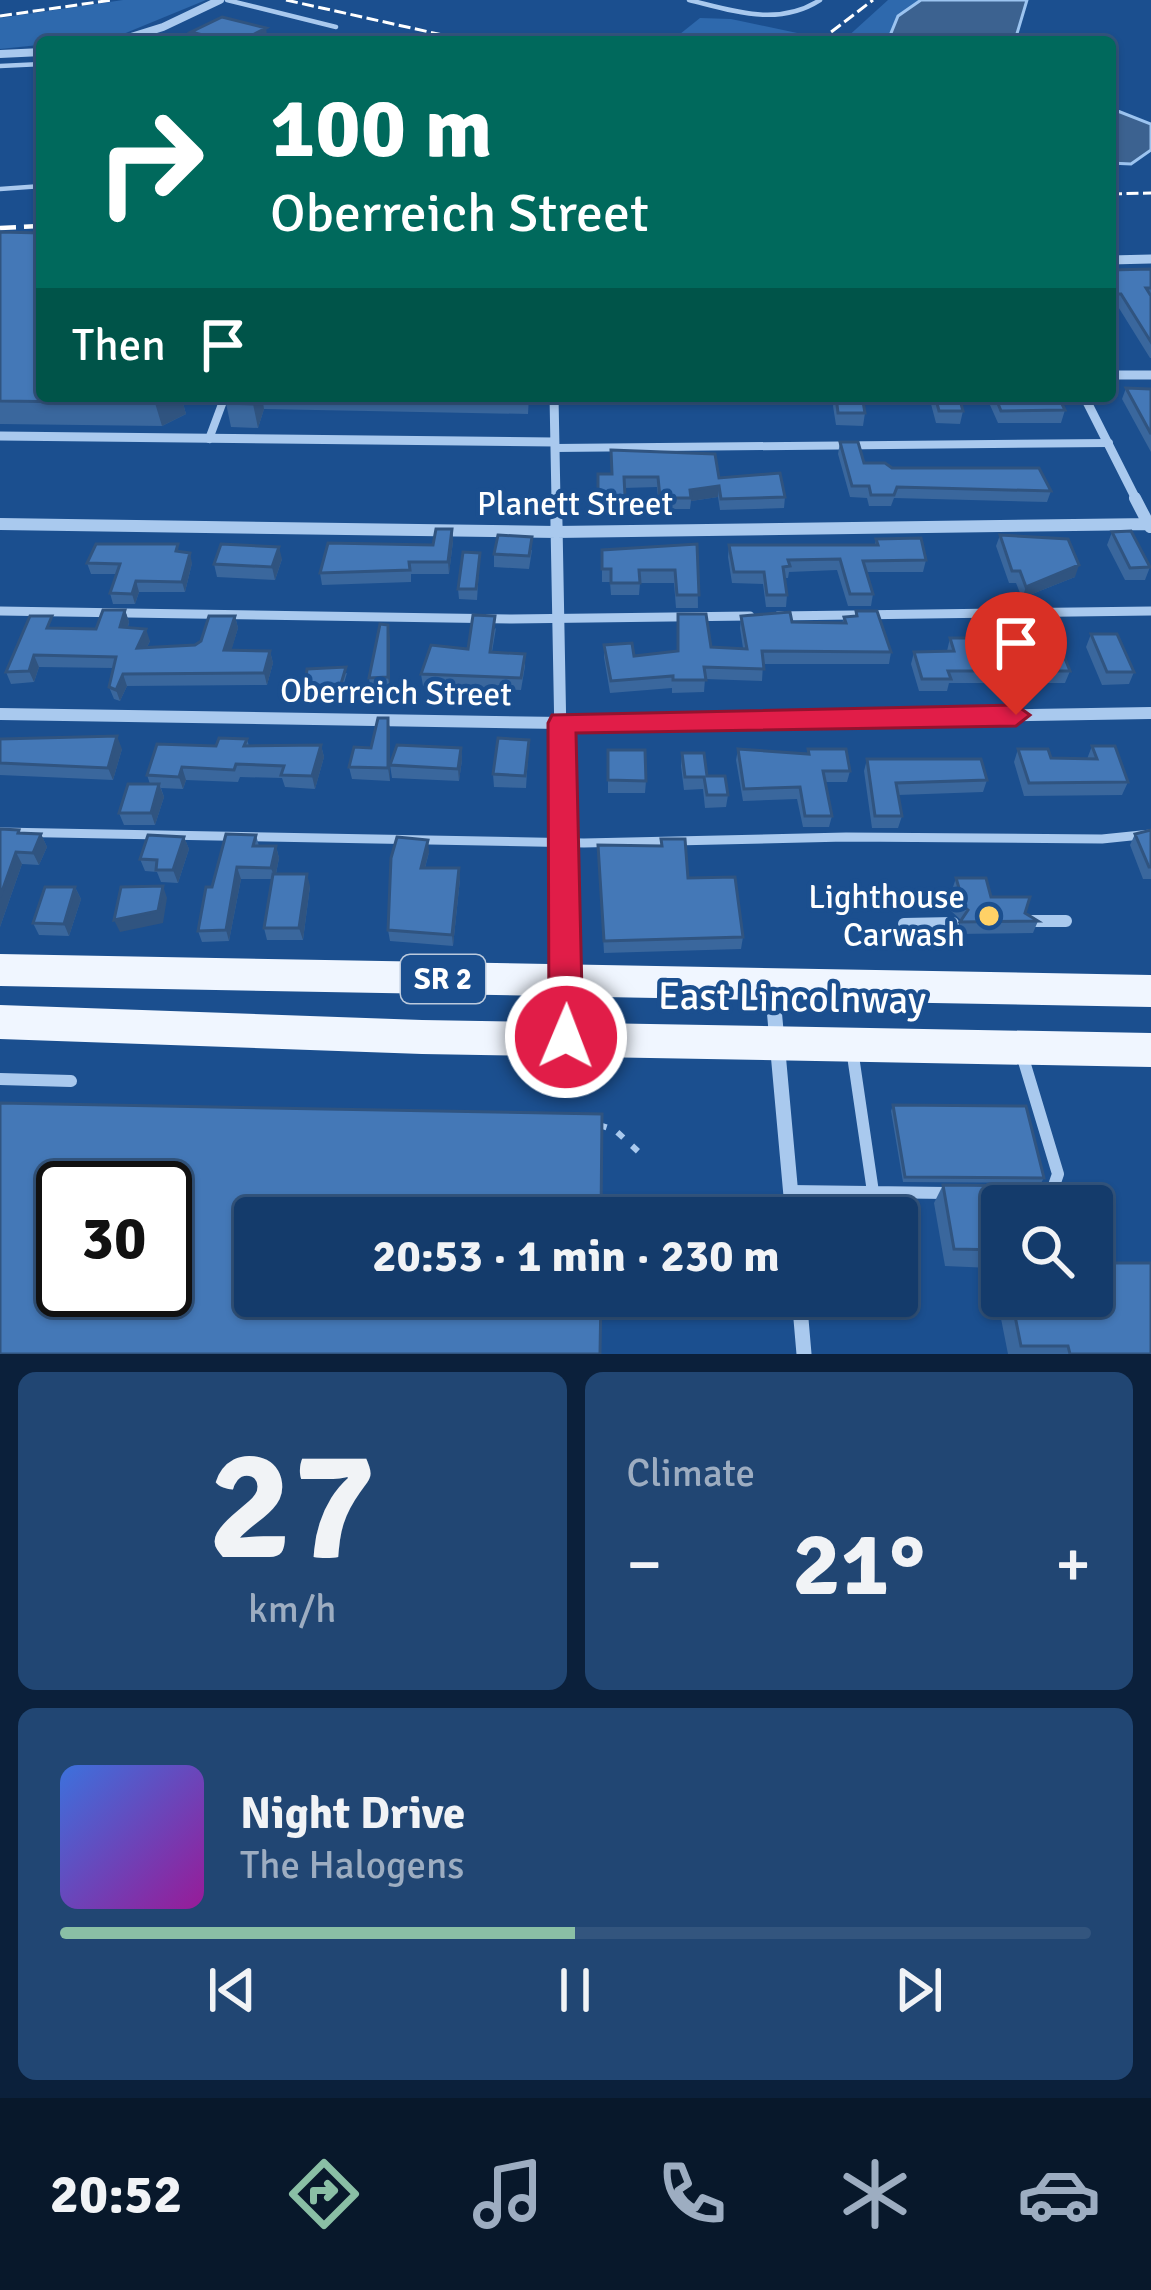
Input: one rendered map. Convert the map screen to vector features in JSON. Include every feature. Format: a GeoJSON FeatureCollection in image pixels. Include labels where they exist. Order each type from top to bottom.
{"type":"FeatureCollection","features":[{"type":"Feature","properties":{"kind":"main road","name":"East Lincolnway"},"geometry":{"type":"LineString","coordinates":[[0,970],[1151,992]]}},
{"type":"Feature","properties":{"kind":"main road","name":"East Lincolnway"},"geometry":{"type":"LineString","coordinates":[[0,1022],[1151,1050]]}},
{"type":"Feature","properties":{"kind":"street"},"geometry":{"type":"LineString","coordinates":[[134,36],[224,0]]}},
{"type":"Feature","properties":{"kind":"street"},"geometry":{"type":"LineString","coordinates":[[0,53],[36,52]]}},
{"type":"Feature","properties":{"kind":"street"},"geometry":{"type":"LineString","coordinates":[[1116,260],[1151,260]]}},
{"type":"Feature","properties":{"kind":"street"},"geometry":{"type":"LineString","coordinates":[[1116,375],[1151,375]]}},
{"type":"Feature","properties":{"kind":"street"},"geometry":{"type":"LineString","coordinates":[[554,402],[566,1037]]}},
{"type":"Feature","properties":{"kind":"street"},"geometry":{"type":"LineString","coordinates":[[1087,402],[1150,526]]}},
{"type":"Feature","properties":{"kind":"street"},"geometry":{"type":"LineString","coordinates":[[2,440],[555,445]]}},
{"type":"Feature","properties":{"kind":"street","name":"Planett Street"},"geometry":{"type":"LineString","coordinates":[[0,524],[556,532],[1150,526]]}},
{"type":"Feature","properties":{"kind":"street","name":"Oberreich Street"},"geometry":{"type":"LineString","coordinates":[[0,714],[562,723],[1151,713]]}},
{"type":"Feature","properties":{"kind":"street"},"geometry":{"type":"LineString","coordinates":[[772,985],[791,1197]]}},
{"type":"Feature","properties":{"kind":"street"},"geometry":{"type":"LineString","coordinates":[[801,1317],[804,1354]]}},
{"type":"Feature","properties":{"kind":"lane"},"geometry":{"type":"LineString","coordinates":[[224,0],[336,27]]}},
{"type":"Feature","properties":{"kind":"lane"},"geometry":{"type":"LineString","coordinates":[[688,0],[717,2],[775,18],[795,16],[820,0]]}},
{"type":"Feature","properties":{"kind":"lane"},"geometry":{"type":"LineString","coordinates":[[0,66],[36,64]]}},
{"type":"Feature","properties":{"kind":"lane"},"geometry":{"type":"LineString","coordinates":[[0,189],[36,186]]}},
{"type":"Feature","properties":{"kind":"lane"},"geometry":{"type":"LineString","coordinates":[[209,439],[223,402]]}},
{"type":"Feature","properties":{"kind":"lane"},"geometry":{"type":"LineString","coordinates":[[555,445],[1109,443]]}},
{"type":"Feature","properties":{"kind":"lane"},"geometry":{"type":"LineString","coordinates":[[0,611],[559,617],[1151,610]]}},
{"type":"Feature","properties":{"kind":"lane"},"geometry":{"type":"LineString","coordinates":[[0,832],[565,843],[846,837],[1102,839],[1151,834]]}},
{"type":"Feature","properties":{"kind":"lane"},"geometry":{"type":"LineString","coordinates":[[1029,921],[1066,921]]}},
{"type":"Feature","properties":{"kind":"lane"},"geometry":{"type":"LineString","coordinates":[[904,923],[953,923]]}},
{"type":"Feature","properties":{"kind":"lane"},"geometry":{"type":"LineString","coordinates":[[851,1045],[873,1192]]}},
{"type":"Feature","properties":{"kind":"lane"},"geometry":{"type":"LineString","coordinates":[[1020,1048],[1058,1174],[1054,1185]]}},
{"type":"Feature","properties":{"kind":"lane"},"geometry":{"type":"LineString","coordinates":[[0,1079],[71,1081]]}},
{"type":"Feature","properties":{"kind":"lane"},"geometry":{"type":"LineString","coordinates":[[790,1191],[962,1193]]}},
{"type":"Feature","properties":{"kind":"path"},"geometry":{"type":"LineString","coordinates":[[578,1125],[615,1130],[642,1155]]}},
{"type":"Feature","properties":{"kind":"shaded area"},"geometry":{"type":"Polygon","coordinates":[[[123,0],[206,0],[118,36],[36,36],[36,45],[0,49],[0,18],[123,0]]]}},
{"type":"Feature","properties":{"kind":"shaded area"},"geometry":{"type":"Polygon","coordinates":[[[888,0],[921,0],[898,16],[890,36],[848,36],[888,0]]]}},
{"type":"Feature","properties":{"kind":"shaded area"},"geometry":{"type":"Polygon","coordinates":[[[921,0],[1027,0],[1016,36],[890,36],[898,16],[921,0]]]}},
{"type":"Feature","properties":{"kind":"shaded area"},"geometry":{"type":"Polygon","coordinates":[[[700,18],[731,19],[811,36],[678,36],[700,18]]]}},
{"type":"Feature","properties":{"kind":"shaded area"},"geometry":{"type":"Polygon","coordinates":[[[1116,110],[1151,124],[1151,150],[1131,164],[1116,163],[1116,110]]]}},
{"type":"Feature","properties":{"kind":"building"},"geometry":{"type":"Polygon","coordinates":[[[222,17],[266,28],[251,36],[191,32],[222,17]]]}},
{"type":"Feature","properties":{"kind":"building"},"geometry":{"type":"Polygon","coordinates":[[[0,232],[36,233],[36,401],[0,401],[0,232]]]}},
{"type":"Feature","properties":{"kind":"building"},"geometry":{"type":"Polygon","coordinates":[[[1151,269],[1151,288],[1146,288],[1151,296],[1151,342],[1121,294],[1116,294],[1116,270],[1151,269]]]}},
{"type":"Feature","properties":{"kind":"building"},"geometry":{"type":"Polygon","coordinates":[[[1126,388],[1151,389],[1151,434],[1126,388]]]}},
{"type":"Feature","properties":{"kind":"building"},"geometry":{"type":"Polygon","coordinates":[[[837,402],[863,402],[865,413],[838,413],[837,402]]]}},
{"type":"Feature","properties":{"kind":"building"},"geometry":{"type":"Polygon","coordinates":[[[937,402],[961,402],[963,411],[939,411],[937,402]]]}},
{"type":"Feature","properties":{"kind":"building"},"geometry":{"type":"Polygon","coordinates":[[[997,402],[1061,402],[1065,410],[1001,411],[997,402]]]}},
{"type":"Feature","properties":{"kind":"building"},"geometry":{"type":"Polygon","coordinates":[[[840,442],[858,442],[864,463],[885,463],[892,468],[1039,468],[1051,491],[897,487],[894,495],[871,495],[869,486],[852,486],[840,442]]]}},
{"type":"Feature","properties":{"kind":"building"},"geometry":{"type":"Polygon","coordinates":[[[611,450],[715,454],[719,478],[780,473],[785,497],[721,499],[719,486],[690,490],[691,498],[660,498],[658,477],[624,477],[625,496],[598,496],[598,474],[612,474],[611,450]]]}},
{"type":"Feature","properties":{"kind":"building"},"geometry":{"type":"Polygon","coordinates":[[[436,529],[452,529],[448,562],[409,562],[410,570],[320,573],[328,543],[433,545],[436,529]]]}},
{"type":"Feature","properties":{"kind":"building"},"geometry":{"type":"Polygon","coordinates":[[[1131,531],[1150,567],[1130,568],[1112,532],[1131,531]]]}},
{"type":"Feature","properties":{"kind":"building"},"geometry":{"type":"Polygon","coordinates":[[[498,535],[532,537],[529,556],[494,554],[498,535]]]}},
{"type":"Feature","properties":{"kind":"building"},"geometry":{"type":"Polygon","coordinates":[[[1000,535],[1068,539],[1079,565],[1026,587],[1020,571],[1012,571],[1000,535]]]}},
{"type":"Feature","properties":{"kind":"building"},"geometry":{"type":"Polygon","coordinates":[[[921,538],[926,560],[863,561],[873,594],[850,594],[840,559],[788,560],[790,566],[783,567],[787,595],[767,595],[764,572],[734,572],[729,545],[878,545],[876,539],[921,538]]]}},
{"type":"Feature","properties":{"kind":"building"},"geometry":{"type":"Polygon","coordinates":[[[96,544],[178,544],[176,551],[190,553],[182,582],[136,581],[132,594],[110,593],[120,564],[87,563],[96,544]]]}},
{"type":"Feature","properties":{"kind":"building"},"geometry":{"type":"Polygon","coordinates":[[[221,544],[279,547],[272,567],[214,564],[221,544]]]}},
{"type":"Feature","properties":{"kind":"building"},"geometry":{"type":"Polygon","coordinates":[[[697,544],[699,595],[677,595],[675,570],[639,570],[640,583],[611,583],[611,569],[602,569],[602,550],[697,544]]]}},
{"type":"Feature","properties":{"kind":"building"},"geometry":{"type":"Polygon","coordinates":[[[463,552],[480,553],[476,589],[458,589],[463,552]]]}},
{"type":"Feature","properties":{"kind":"building"},"geometry":{"type":"Polygon","coordinates":[[[103,610],[125,610],[120,627],[146,629],[137,648],[195,645],[201,641],[209,616],[235,616],[224,650],[270,651],[264,673],[123,674],[116,690],[109,687],[116,657],[34,655],[29,671],[6,672],[30,616],[52,616],[47,628],[96,629],[103,610]]]}},
{"type":"Feature","properties":{"kind":"building"},"geometry":{"type":"Polygon","coordinates":[[[1001,610],[1024,610],[1035,641],[1058,641],[1070,671],[948,671],[951,679],[922,679],[914,652],[954,651],[950,638],[973,638],[977,651],[1014,652],[1001,610]]]}},
{"type":"Feature","properties":{"kind":"building"},"geometry":{"type":"Polygon","coordinates":[[[856,611],[877,611],[891,652],[762,651],[764,669],[704,667],[706,680],[673,680],[673,676],[611,681],[604,645],[632,643],[634,656],[678,651],[678,614],[706,614],[711,647],[747,649],[741,616],[790,612],[792,622],[846,623],[844,617],[857,616],[856,611]]]}},
{"type":"Feature","properties":{"kind":"building"},"geometry":{"type":"Polygon","coordinates":[[[473,615],[495,616],[490,652],[525,654],[521,678],[421,674],[431,645],[468,649],[473,615]]]}},
{"type":"Feature","properties":{"kind":"building"},"geometry":{"type":"Polygon","coordinates":[[[380,624],[388,625],[388,677],[369,678],[380,624]]]}},
{"type":"Feature","properties":{"kind":"building"},"geometry":{"type":"Polygon","coordinates":[[[1091,634],[1117,634],[1134,672],[1107,672],[1091,634]]]}},
{"type":"Feature","properties":{"kind":"building"},"geometry":{"type":"Polygon","coordinates":[[[346,667],[341,684],[305,686],[307,669],[346,667]]]}},
{"type":"Feature","properties":{"kind":"building"},"geometry":{"type":"Polygon","coordinates":[[[378,718],[388,718],[388,768],[349,767],[354,747],[371,748],[378,718]]]}},
{"type":"Feature","properties":{"kind":"building"},"geometry":{"type":"Polygon","coordinates":[[[117,736],[108,768],[0,763],[0,739],[117,736]]]}},
{"type":"Feature","properties":{"kind":"building"},"geometry":{"type":"Polygon","coordinates":[[[219,738],[247,739],[244,746],[321,745],[312,776],[281,775],[284,766],[236,764],[234,770],[182,767],[179,777],[147,775],[157,744],[216,746],[219,738]]]}},
{"type":"Feature","properties":{"kind":"building"},"geometry":{"type":"Polygon","coordinates":[[[498,738],[529,740],[525,776],[493,774],[498,738]]]}},
{"type":"Feature","properties":{"kind":"building"},"geometry":{"type":"Polygon","coordinates":[[[397,745],[461,748],[458,769],[390,765],[397,745]]]}},
{"type":"Feature","properties":{"kind":"building"},"geometry":{"type":"Polygon","coordinates":[[[1092,746],[1115,746],[1128,782],[1029,783],[1018,749],[1048,749],[1051,758],[1097,759],[1092,746]]]}},
{"type":"Feature","properties":{"kind":"building"},"geometry":{"type":"Polygon","coordinates":[[[738,749],[809,754],[808,749],[846,749],[850,771],[823,771],[832,816],[805,816],[800,787],[744,789],[738,749]]]}},
{"type":"Feature","properties":{"kind":"building"},"geometry":{"type":"Polygon","coordinates":[[[608,750],[645,750],[646,781],[608,780],[608,750]]]}},
{"type":"Feature","properties":{"kind":"building"},"geometry":{"type":"Polygon","coordinates":[[[682,753],[704,753],[707,776],[725,776],[728,795],[707,795],[704,777],[685,777],[682,753]]]}},
{"type":"Feature","properties":{"kind":"building"},"geometry":{"type":"Polygon","coordinates":[[[867,759],[981,759],[987,780],[896,783],[902,816],[875,816],[867,759]]]}},
{"type":"Feature","properties":{"kind":"building"},"geometry":{"type":"Polygon","coordinates":[[[128,784],[159,784],[151,813],[119,813],[128,784]]]}},
{"type":"Feature","properties":{"kind":"building"},"geometry":{"type":"Polygon","coordinates":[[[0,829],[41,834],[33,853],[16,852],[0,897],[0,829]]]}},
{"type":"Feature","properties":{"kind":"building"},"geometry":{"type":"Polygon","coordinates":[[[1151,830],[1151,867],[1149,867],[1135,834],[1151,830]]]}},
{"type":"Feature","properties":{"kind":"building"},"geometry":{"type":"Polygon","coordinates":[[[226,834],[256,835],[253,846],[276,846],[271,868],[237,867],[226,930],[198,931],[206,887],[212,887],[226,834]]]}},
{"type":"Feature","properties":{"kind":"building"},"geometry":{"type":"Polygon","coordinates":[[[148,835],[184,837],[173,870],[156,870],[157,860],[140,859],[148,835]]]}},
{"type":"Feature","properties":{"kind":"building"},"geometry":{"type":"Polygon","coordinates":[[[397,837],[428,840],[421,868],[459,868],[452,935],[388,930],[391,858],[397,837]]]}},
{"type":"Feature","properties":{"kind":"building"},"geometry":{"type":"Polygon","coordinates":[[[661,839],[685,839],[688,878],[735,877],[743,937],[604,941],[598,845],[662,846],[661,839]]]}},
{"type":"Feature","properties":{"kind":"building"},"geometry":{"type":"Polygon","coordinates":[[[273,874],[307,874],[299,928],[264,928],[273,874]]]}},
{"type":"Feature","properties":{"kind":"building"},"geometry":{"type":"Polygon","coordinates":[[[956,878],[986,878],[991,897],[1030,897],[1025,913],[1038,921],[960,922],[968,910],[954,898],[962,898],[956,878]]]}},
{"type":"Feature","properties":{"kind":"building"},"geometry":{"type":"Polygon","coordinates":[[[163,886],[158,911],[114,920],[121,887],[163,886]]]}},
{"type":"Feature","properties":{"kind":"building"},"geometry":{"type":"Polygon","coordinates":[[[45,887],[75,887],[64,924],[33,923],[45,887]]]}},
{"type":"Feature","properties":{"kind":"building"},"geometry":{"type":"Polygon","coordinates":[[[0,1103],[602,1114],[601,1197],[234,1197],[234,1317],[601,1317],[600,1354],[0,1354],[0,1103]]]}},
{"type":"Feature","properties":{"kind":"building"},"geometry":{"type":"Polygon","coordinates":[[[893,1105],[1026,1106],[1044,1178],[905,1177],[893,1105]]]}},
{"type":"Feature","properties":{"kind":"building"},"geometry":{"type":"Polygon","coordinates":[[[943,1185],[981,1185],[981,1250],[954,1249],[943,1185]]]}},
{"type":"Feature","properties":{"kind":"building"},"geometry":{"type":"Polygon","coordinates":[[[1113,1263],[1151,1263],[1151,1354],[1070,1354],[1068,1346],[1021,1346],[1015,1317],[1113,1317],[1113,1263]]]}},
{"type":"Feature","properties":{"kind":"railway"},"geometry":{"type":"LineString","coordinates":[[0,16],[112,0]]}},
{"type":"Feature","properties":{"kind":"railway"},"geometry":{"type":"LineString","coordinates":[[286,0],[447,36]]}},
{"type":"Feature","properties":{"kind":"railway"},"geometry":{"type":"LineString","coordinates":[[826,36],[873,0]]}},
{"type":"Feature","properties":{"kind":"railway"},"geometry":{"type":"LineString","coordinates":[[1116,194],[1151,193]]}},
{"type":"Feature","properties":{"kind":"railway"},"geometry":{"type":"LineString","coordinates":[[0,228],[36,226]]}},
{"type":"Feature","properties":{"kind":"place","name":"Lighthouse Carwash"},"geometry":{"type":"Point","coordinates":[989,916]}},
{"type":"Feature","properties":{"kind":"route"},"geometry":{"type":"LineString","coordinates":[[566,1037],[562,723],[1016,715]]}}]}
